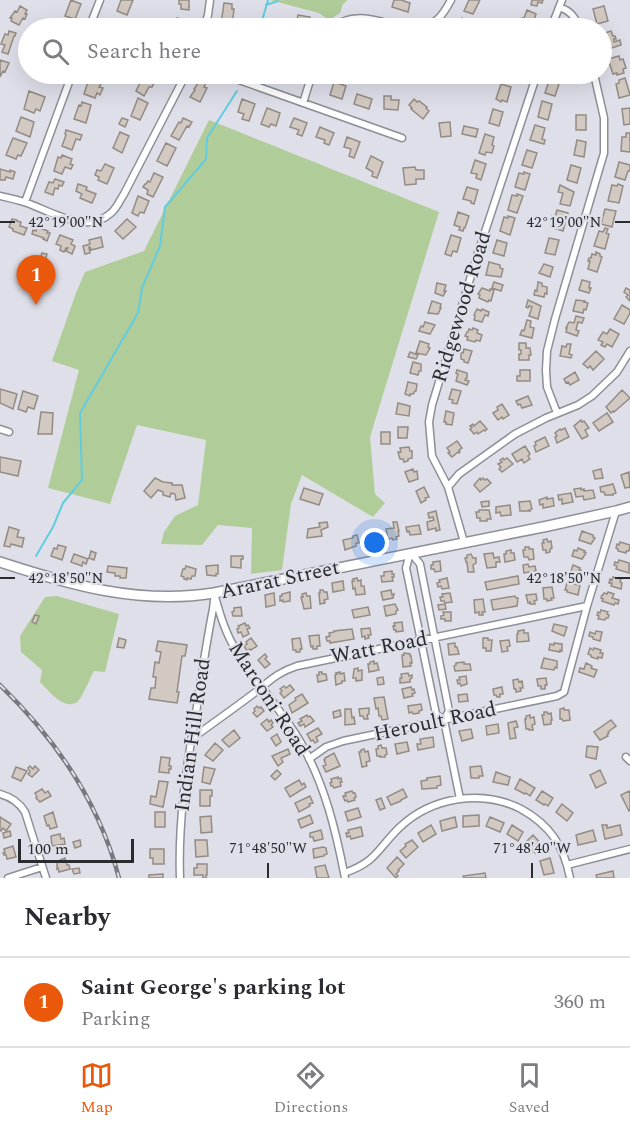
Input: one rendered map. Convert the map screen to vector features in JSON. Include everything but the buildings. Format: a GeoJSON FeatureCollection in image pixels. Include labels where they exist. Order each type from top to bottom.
{"type":"FeatureCollection","features":[{"type":"Feature","properties":{"kind":"main road","name":"Ararat Street"},"geometry":{"type":"LineString","coordinates":[[0,562],[89,588],[122,595],[175,597],[214,593],[630,507]]}},
{"type":"Feature","properties":{"kind":"street"},"geometry":{"type":"LineString","coordinates":[[93,18],[100,0]]}},
{"type":"Feature","properties":{"kind":"street"},"geometry":{"type":"LineString","coordinates":[[206,18],[210,0]]}},
{"type":"Feature","properties":{"kind":"street"},"geometry":{"type":"LineString","coordinates":[[440,18],[451,0]]}},
{"type":"Feature","properties":{"kind":"street"},"geometry":{"type":"LineString","coordinates":[[555,18],[562,0]]}},
{"type":"Feature","properties":{"kind":"street"},"geometry":{"type":"LineString","coordinates":[[559,7],[566,9],[574,18]]}},
{"type":"Feature","properties":{"kind":"street"},"geometry":{"type":"LineString","coordinates":[[25,202],[68,84]]}},
{"type":"Feature","properties":{"kind":"street"},"geometry":{"type":"LineString","coordinates":[[0,196],[25,202],[67,219],[82,222],[97,220],[111,213],[124,194],[181,84]]}},
{"type":"Feature","properties":{"kind":"street"},"geometry":{"type":"LineString","coordinates":[[250,84],[402,138]]}},
{"type":"Feature","properties":{"kind":"street"},"geometry":{"type":"LineString","coordinates":[[303,103],[309,84]]}},
{"type":"Feature","properties":{"kind":"street","name":"Ridgewood Road"},"geometry":{"type":"LineString","coordinates":[[464,542],[448,488],[432,456],[429,424],[432,405],[477,256],[534,84]]}},
{"type":"Feature","properties":{"kind":"street"},"geometry":{"type":"LineString","coordinates":[[557,413],[547,387],[547,351],[604,153],[604,118],[596,84]]}},
{"type":"Feature","properties":{"kind":"street"},"geometry":{"type":"LineString","coordinates":[[448,488],[459,474],[515,434],[578,405],[592,396],[617,372],[630,351]]}},
{"type":"Feature","properties":{"kind":"street"},"geometry":{"type":"LineString","coordinates":[[0,429],[9,432]]}},
{"type":"Feature","properties":{"kind":"street"},"geometry":{"type":"LineString","coordinates":[[587,606],[616,511]]}},
{"type":"Feature","properties":{"kind":"street"},"geometry":{"type":"LineString","coordinates":[[444,720],[436,714],[405,568],[410,553],[420,564],[449,711],[444,720],[459,799]]}},
{"type":"Feature","properties":{"kind":"street","name":"Marconi Road"},"geometry":{"type":"LineString","coordinates":[[214,593],[229,637],[244,663],[291,726],[309,759],[331,812],[345,876]]}},
{"type":"Feature","properties":{"kind":"street","name":"Indian Hill Road"},"geometry":{"type":"LineString","coordinates":[[180,878],[181,824],[191,739],[214,593]]}},
{"type":"Feature","properties":{"kind":"street","name":"Watt Road"},"geometry":{"type":"LineString","coordinates":[[191,739],[277,674],[297,666],[587,606]]}},
{"type":"Feature","properties":{"kind":"street","name":"Heroult Road"},"geometry":{"type":"LineString","coordinates":[[309,759],[326,747],[343,741],[557,696],[564,692],[587,606]]}},
{"type":"Feature","properties":{"kind":"street"},"geometry":{"type":"LineString","coordinates":[[0,794],[13,799],[22,808],[46,878]]}},
{"type":"Feature","properties":{"kind":"street"},"geometry":{"type":"LineString","coordinates":[[345,876],[368,862],[400,827],[418,814],[438,804],[471,798],[506,803],[527,812],[545,826],[560,844],[570,878]]}},
{"type":"Feature","properties":{"kind":"street"},"geometry":{"type":"LineString","coordinates":[[567,865],[630,849]]}},
{"type":"Feature","properties":{"kind":"street"},"geometry":{"type":"LineString","coordinates":[[8,878],[42,867]]}},
{"type":"Feature","properties":{"kind":"green space"},"geometry":{"type":"Polygon","coordinates":[[[270,0],[348,0],[343,4],[340,13],[332,18],[326,18],[319,13],[270,0]]]}},
{"type":"Feature","properties":{"kind":"green space"},"geometry":{"type":"Polygon","coordinates":[[[209,120],[439,212],[370,437],[375,494],[385,503],[373,517],[302,475],[291,504],[282,570],[251,574],[252,528],[218,525],[202,545],[161,544],[164,532],[175,516],[198,505],[206,440],[137,425],[110,504],[48,488],[79,370],[52,361],[85,272],[144,251],[209,120]]]}},
{"type":"Feature","properties":{"kind":"green space"},"geometry":{"type":"Polygon","coordinates":[[[57,596],[119,614],[105,672],[94,671],[82,696],[72,704],[62,702],[47,690],[40,682],[42,670],[21,652],[20,636],[45,597],[57,596]]]}},
{"type":"Feature","properties":{"kind":"waterway"},"geometry":{"type":"LineString","coordinates":[[263,18],[268,0]]}},
{"type":"Feature","properties":{"kind":"waterway"},"geometry":{"type":"LineString","coordinates":[[266,5],[278,1]]}},
{"type":"Feature","properties":{"kind":"waterway"},"geometry":{"type":"LineString","coordinates":[[36,556],[53,527],[63,503],[82,480],[80,413],[138,313],[142,288],[160,246],[165,207],[206,159],[207,138],[237,91]]}},
{"type":"Feature","properties":{"kind":"railway"},"geometry":{"type":"LineString","coordinates":[[0,685],[39,727],[73,773],[100,823],[119,878]]}},
{"type":"Feature","properties":{"kind":"place","name":"Saint George's parking lot"},"geometry":{"type":"Point","coordinates":[36,305]}}]}
